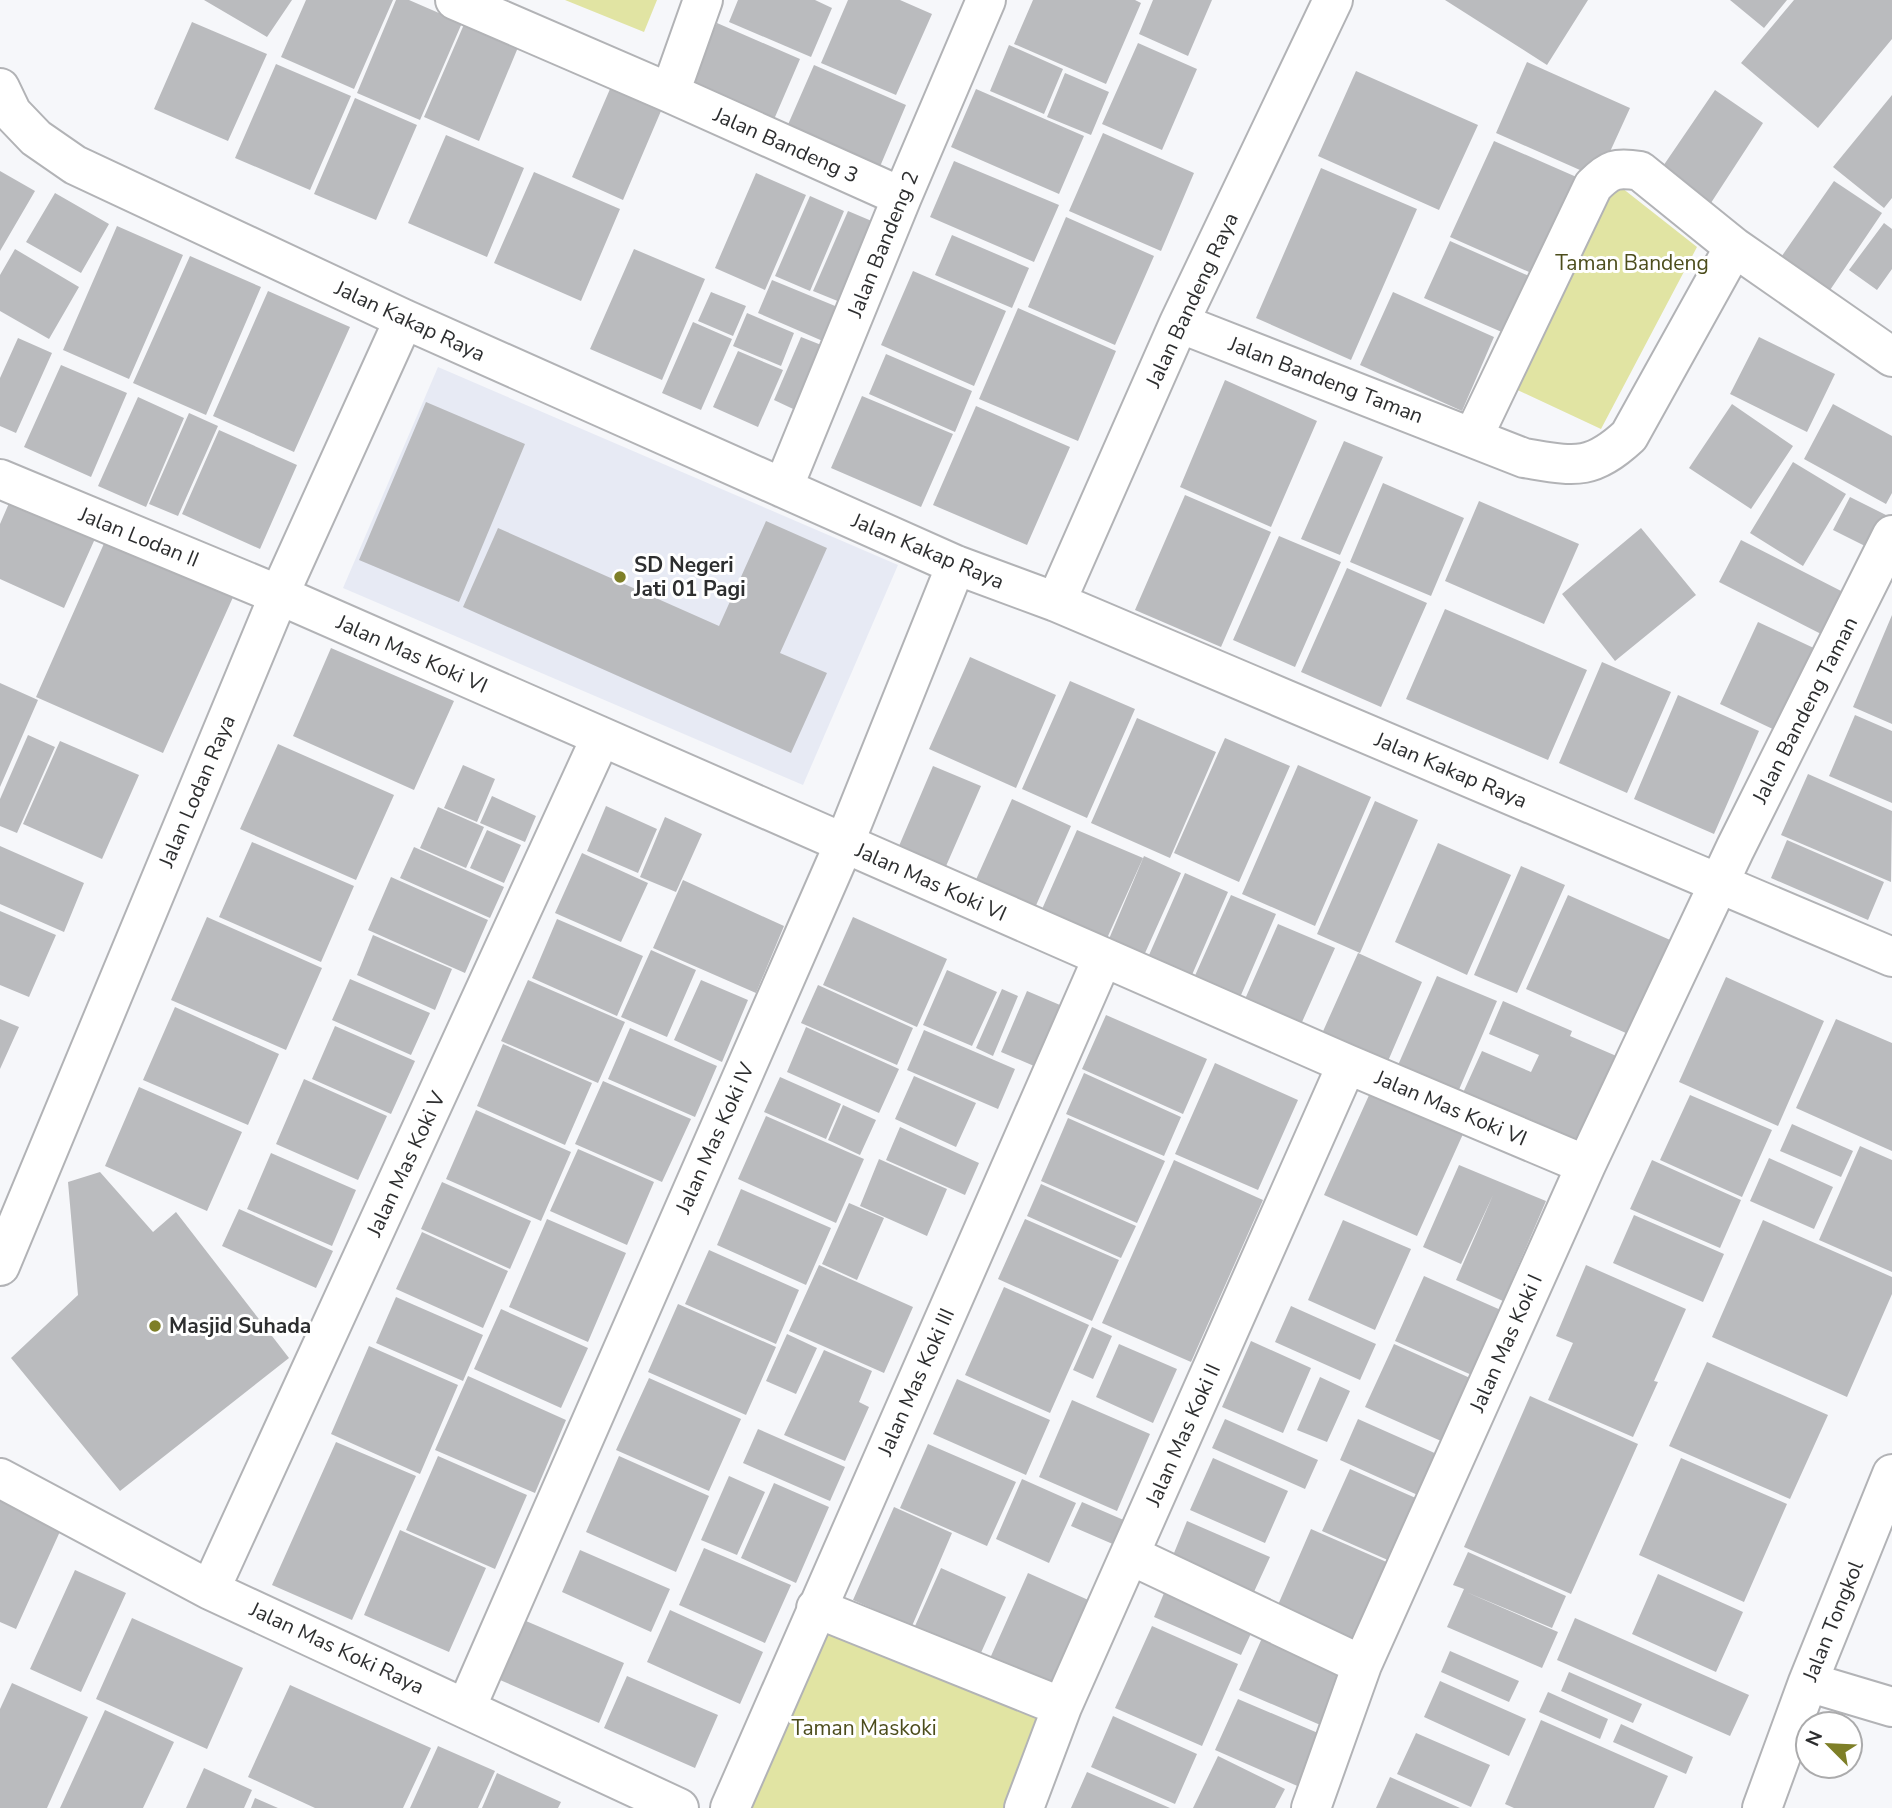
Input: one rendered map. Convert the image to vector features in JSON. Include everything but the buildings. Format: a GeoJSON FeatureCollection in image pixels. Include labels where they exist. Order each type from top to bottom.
{"type":"FeatureCollection","features":[{"type":"Feature","properties":{"kind":"street","name":"Jalan Bandeng 3"},"geometry":{"type":"LineString","coordinates":[[455,0],[902,197]]}},
{"type":"Feature","properties":{"kind":"street"},"geometry":{"type":"LineString","coordinates":[[670,93],[704,0]]}},
{"type":"Feature","properties":{"kind":"street","name":"Jalan Bandeng 2"},"geometry":{"type":"LineString","coordinates":[[783,488],[986,0]]}},
{"type":"Feature","properties":{"kind":"street","name":"Jalan Bandeng Raya"},"geometry":{"type":"LineString","coordinates":[[1056,602],[1179,323],[1334,0]]}},
{"type":"Feature","properties":{"kind":"street","name":"Jalan Kakap Raya"},"geometry":{"type":"LineString","coordinates":[[0,88],[12,113],[36,138],[75,165],[404,319],[956,565],[1056,602],[1892,957]]}},
{"type":"Feature","properties":{"kind":"street"},"geometry":{"type":"LineString","coordinates":[[1472,437],[1593,186],[1608,171],[1623,169],[1640,172],[1734,247],[1892,357]]}},
{"type":"Feature","properties":{"kind":"street","name":"Jalan Bandeng Taman"},"geometry":{"type":"LineString","coordinates":[[1179,323],[1524,458],[1586,464],[1610,454],[1629,436],[1734,247]]}},
{"type":"Feature","properties":{"kind":"street","name":"Jalan Lodan Raya"},"geometry":{"type":"LineString","coordinates":[[0,1266],[279,595],[404,319]]}},
{"type":"Feature","properties":{"kind":"street","name":"Jalan Lodan II"},"geometry":{"type":"LineString","coordinates":[[3,488],[279,595]]}},
{"type":"Feature","properties":{"kind":"street","name":"Jalan Bandeng Taman"},"geometry":{"type":"LineString","coordinates":[[1718,885],[1892,535]]}},
{"type":"Feature","properties":{"kind":"street","name":"Jalan Mas Koki IV"},"geometry":{"type":"LineString","coordinates":[[466,1708],[844,844],[956,565]]}},
{"type":"Feature","properties":{"kind":"street","name":"Jalan Mas Koki VI"},"geometry":{"type":"LineString","coordinates":[[279,595],[1347,1064],[1586,1165]]}},
{"type":"Feature","properties":{"kind":"street","name":"Jalan Mas Koki V"},"geometry":{"type":"LineString","coordinates":[[210,1590],[601,737]]}},
{"type":"Feature","properties":{"kind":"street","name":"Jalan Mas Koki I"},"geometry":{"type":"LineString","coordinates":[[1311,1808],[1362,1665],[1586,1165],[1718,885]]}},
{"type":"Feature","properties":{"kind":"street","name":"Jalan Mas Koki III"},"geometry":{"type":"LineString","coordinates":[[730,1808],[1103,957]]}},
{"type":"Feature","properties":{"kind":"street","name":"Jalan Mas Koki II"},"geometry":{"type":"LineString","coordinates":[[1024,1808],[1062,1707],[1347,1064]]}},
{"type":"Feature","properties":{"kind":"street","name":"Jalan Tongkol"},"geometry":{"type":"LineString","coordinates":[[1762,1808],[1808,1682],[1892,1474]]}},
{"type":"Feature","properties":{"kind":"street","name":"Jalan Mas Koki Raya"},"geometry":{"type":"LineString","coordinates":[[0,1478],[210,1590],[678,1808]]}},
{"type":"Feature","properties":{"kind":"street"},"geometry":{"type":"LineString","coordinates":[[1130,1555],[1362,1665]]}},
{"type":"Feature","properties":{"kind":"street"},"geometry":{"type":"LineString","coordinates":[[816,1608],[1062,1707]]}},
{"type":"Feature","properties":{"kind":"street"},"geometry":{"type":"LineString","coordinates":[[1808,1682],[1892,1707]]}},
{"type":"Feature","properties":{"kind":"shaded area","name":"SD Negeri Jati 01 Pagi"},"geometry":{"type":"Polygon","coordinates":[[[438,367],[898,565],[803,785],[343,588],[438,367]]]}},
{"type":"Feature","properties":{"kind":"green space"},"geometry":{"type":"Polygon","coordinates":[[[565,0],[657,0],[644,32],[565,0]]]}},
{"type":"Feature","properties":{"kind":"green space","name":"Taman Bandeng"},"geometry":{"type":"Polygon","coordinates":[[[1617,184],[1697,247],[1601,429],[1511,387],[1617,184]]]}},
{"type":"Feature","properties":{"kind":"green space","name":"Taman Maskoki"},"geometry":{"type":"Polygon","coordinates":[[[822,1625],[1047,1715],[1010,1808],[743,1808],[822,1625]]]}},
{"type":"Feature","properties":{"kind":"place","name":"SD Negeri Jati 01 Pagi"},"geometry":{"type":"Point","coordinates":[620,577]}},
{"type":"Feature","properties":{"kind":"place","name":"Masjid Suhada"},"geometry":{"type":"Point","coordinates":[155,1326]}}]}
